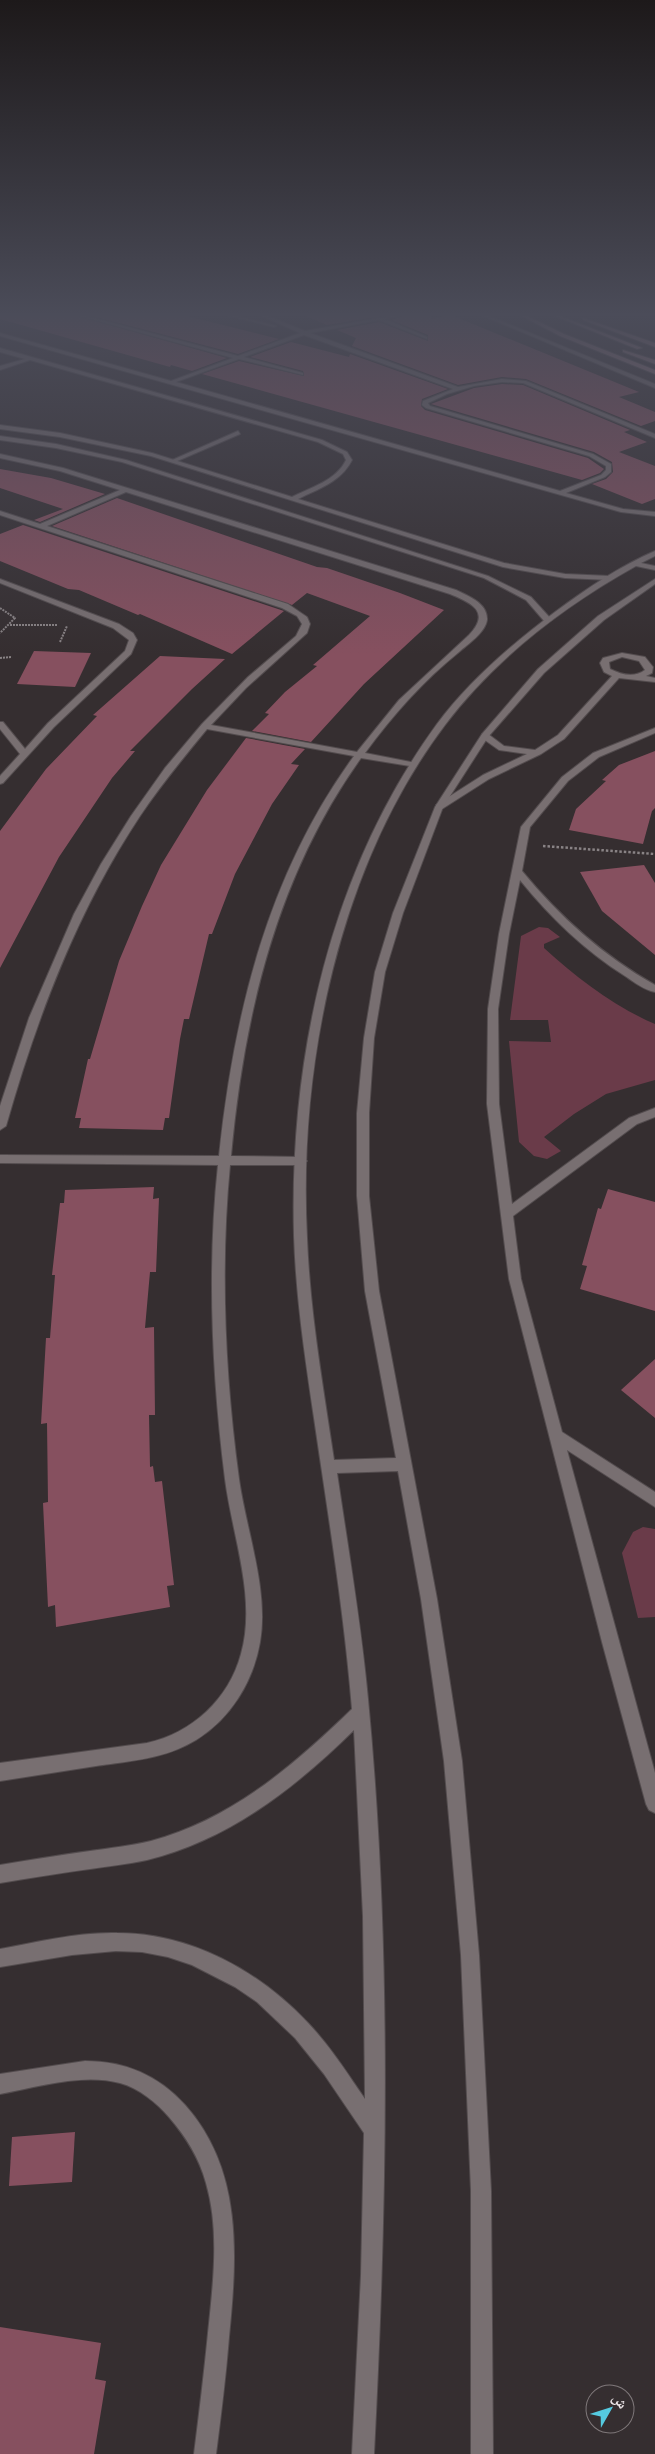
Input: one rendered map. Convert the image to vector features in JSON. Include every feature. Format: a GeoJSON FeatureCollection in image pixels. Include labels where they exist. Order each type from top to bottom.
{"type":"FeatureCollection","features":[{"type":"Feature","properties":{"kind":"street"},"geometry":{"type":"LineString","coordinates":[[0,427],[101,442],[174,461],[488,560],[544,573],[610,578]]}},
{"type":"Feature","properties":{"kind":"street"},"geometry":{"type":"LineString","coordinates":[[267,427],[320,441],[345,453],[349,460],[347,468],[338,475],[292,499]]}},
{"type":"Feature","properties":{"kind":"street"},"geometry":{"type":"LineString","coordinates":[[327,427],[562,492],[623,511],[655,514]]}},
{"type":"Feature","properties":{"kind":"street"},"geometry":{"type":"LineString","coordinates":[[496,427],[591,454],[609,465],[609,471],[603,476],[562,492]]}},
{"type":"Feature","properties":{"kind":"street"},"geometry":{"type":"LineString","coordinates":[[632,427],[655,436]]}},
{"type":"Feature","properties":{"kind":"street"},"geometry":{"type":"LineString","coordinates":[[174,461],[238,433]]}},
{"type":"Feature","properties":{"kind":"street"},"geometry":{"type":"LineString","coordinates":[[0,438],[56,446],[124,461],[470,572],[518,592],[542,610],[548,620]]}},
{"type":"Feature","properties":{"kind":"street"},"geometry":{"type":"LineString","coordinates":[[0,456],[60,469],[127,489],[453,592],[477,605],[483,613],[483,622],[479,630],[436,667],[396,708],[359,755],[321,814],[291,873],[259,961],[237,1052],[222,1159],[218,1252],[221,1357],[232,1478],[254,1616],[252,1649],[240,1681],[221,1709],[193,1733],[161,1748],[0,1772]]}},
{"type":"Feature","properties":{"kind":"street"},"geometry":{"type":"LineString","coordinates":[[41,526],[127,489]]}},
{"type":"Feature","properties":{"kind":"street"},"geometry":{"type":"LineString","coordinates":[[0,513],[285,606],[303,616],[306,623],[305,630],[236,694],[205,726],[143,804],[86,899],[59,954],[34,1015],[0,1126]]}},
{"type":"Feature","properties":{"kind":"street"},"geometry":{"type":"LineString","coordinates":[[363,2454],[372,2298],[376,2132],[374,1954],[370,1834],[361,1712],[348,1589],[305,1311],[301,1232],[301,1161],[307,1086],[317,1019],[330,958],[347,904],[385,816],[413,765],[444,722],[476,684],[511,650],[548,620],[610,578],[655,553]]}},
{"type":"Feature","properties":{"kind":"street"},"geometry":{"type":"LineString","coordinates":[[470,572],[488,560]]}},
{"type":"Feature","properties":{"kind":"street"},"geometry":{"type":"LineString","coordinates":[[635,564],[655,568]]}},
{"type":"Feature","properties":{"kind":"street"},"geometry":{"type":"LineString","coordinates":[[0,581],[116,626],[124,630],[132,640],[128,652],[76,699],[24,752],[0,781]]}},
{"type":"Feature","properties":{"kind":"street"},"geometry":{"type":"LineString","coordinates":[[482,2454],[481,2191],[470,1955],[453,1762],[429,1599],[372,1291],[363,1196],[363,1112],[368,1038],[380,972],[398,913],[439,807],[485,736],[513,702],[571,643],[601,618],[655,581]]}},
{"type":"Feature","properties":{"kind":"street"},"geometry":{"type":"LineString","coordinates":[[655,664],[622,656],[606,660],[604,663],[607,670],[617,675],[655,680]]}},
{"type":"Feature","properties":{"kind":"street"},"geometry":{"type":"LineString","coordinates":[[632,677],[640,676],[649,670],[649,667],[642,660]]}},
{"type":"Feature","properties":{"kind":"street"},"geometry":{"type":"LineString","coordinates":[[439,807],[486,777],[538,752],[570,729],[617,675]]}},
{"type":"Feature","properties":{"kind":"street"},"geometry":{"type":"LineString","coordinates":[[0,724],[24,752]]}},
{"type":"Feature","properties":{"kind":"street"},"geometry":{"type":"LineString","coordinates":[[205,726],[413,765]]}},
{"type":"Feature","properties":{"kind":"street"},"geometry":{"type":"LineString","coordinates":[[655,730],[596,755],[565,779],[526,827],[504,934],[493,1009],[493,1104],[514,1279],[558,1436],[610,1642],[655,1804]]}},
{"type":"Feature","properties":{"kind":"street"},"geometry":{"type":"LineString","coordinates":[[485,736],[502,748],[520,752],[538,752]]}},
{"type":"Feature","properties":{"kind":"street"},"geometry":{"type":"LineString","coordinates":[[518,872],[574,935],[609,962],[655,989]]}},
{"type":"Feature","properties":{"kind":"street"},"geometry":{"type":"LineString","coordinates":[[506,1214],[633,1121],[655,1112]]}},
{"type":"Feature","properties":{"kind":"street"},"geometry":{"type":"LineString","coordinates":[[0,1159],[301,1161]]}},
{"type":"Feature","properties":{"kind":"street"},"geometry":{"type":"LineString","coordinates":[[558,1436],[655,1500]]}},
{"type":"Feature","properties":{"kind":"street"},"geometry":{"type":"LineString","coordinates":[[328,1467],[404,1464]]}},
{"type":"Feature","properties":{"kind":"street"},"geometry":{"type":"LineString","coordinates":[[0,1874],[153,1850],[196,1835],[237,1815],[275,1791],[309,1763],[361,1712]]}},
{"type":"Feature","properties":{"kind":"street"},"geometry":{"type":"LineString","coordinates":[[0,1958],[78,1944],[118,1942],[158,1946],[197,1957],[234,1975],[269,2000],[302,2031],[376,2132]]}},
{"type":"Feature","properties":{"kind":"street"},"geometry":{"type":"LineString","coordinates":[[0,2084],[73,2071],[114,2072],[153,2088],[180,2112],[186,2118],[210,2161],[224,2213],[226,2272],[205,2454]]}},
{"type":"Feature","properties":{"kind":"path"},"geometry":{"type":"LineString","coordinates":[[0,608],[15,618],[0,633]]}},
{"type":"Feature","properties":{"kind":"path"},"geometry":{"type":"LineString","coordinates":[[60,642],[68,625]]}},
{"type":"Feature","properties":{"kind":"path"},"geometry":{"type":"LineString","coordinates":[[0,658],[12,657]]}},
{"type":"Feature","properties":{"kind":"path"},"geometry":{"type":"LineString","coordinates":[[523,844],[655,854]]}},
{"type":"Feature","properties":{"kind":"shaded area"},"geometry":{"type":"Polygon","coordinates":[[[539,927],[548,928],[560,937],[544,944],[544,948],[569,970],[610,1000],[655,1024],[655,1080],[606,1094],[574,1114],[544,1137],[561,1151],[547,1159],[534,1156],[519,1142],[509,1041],[551,1042],[548,1020],[510,1020],[521,936],[539,927]]]}},
{"type":"Feature","properties":{"kind":"shaded area"},"geometry":{"type":"Polygon","coordinates":[[[643,1527],[655,1529],[655,1617],[638,1618],[622,1553],[633,1532],[643,1527]]]}},
{"type":"Feature","properties":{"kind":"building"},"geometry":{"type":"Polygon","coordinates":[[[390,427],[481,427],[588,458],[604,469],[600,473],[582,480],[390,427]]]}},
{"type":"Feature","properties":{"kind":"building"},"geometry":{"type":"Polygon","coordinates":[[[507,427],[622,427],[630,430],[624,432],[647,442],[619,452],[655,466],[655,499],[642,504],[592,484],[606,479],[613,472],[612,462],[594,452],[507,427]]]}},
{"type":"Feature","properties":{"kind":"building"},"geometry":{"type":"Polygon","coordinates":[[[0,469],[51,478],[105,494],[40,522],[34,520],[63,509],[0,488],[0,469]]]}},
{"type":"Feature","properties":{"kind":"building"},"geometry":{"type":"Polygon","coordinates":[[[117,498],[317,567],[327,568],[400,593],[444,610],[364,684],[311,742],[252,731],[269,714],[265,713],[285,692],[317,666],[313,665],[370,616],[307,593],[292,605],[52,526],[117,498]]]}},
{"type":"Feature","properties":{"kind":"building"},"geometry":{"type":"Polygon","coordinates":[[[23,525],[284,611],[232,654],[140,614],[138,615],[79,590],[68,589],[0,561],[0,534],[23,525]]]}},
{"type":"Feature","properties":{"kind":"building"},"geometry":{"type":"Polygon","coordinates":[[[34,651],[91,653],[75,687],[17,684],[34,651]]]}},
{"type":"Feature","properties":{"kind":"building"},"geometry":{"type":"Polygon","coordinates":[[[160,656],[225,659],[130,751],[135,751],[112,778],[59,857],[0,968],[0,831],[46,769],[97,716],[93,715],[160,656]]]}},
{"type":"Feature","properties":{"kind":"building"},"geometry":{"type":"Polygon","coordinates":[[[246,738],[305,749],[291,764],[299,765],[272,804],[235,874],[212,934],[209,934],[189,1019],[184,1019],[169,1118],[165,1118],[163,1130],[79,1128],[81,1118],[75,1118],[88,1059],[90,1059],[119,961],[142,906],[161,865],[207,790],[246,738]]]}},
{"type":"Feature","properties":{"kind":"building"},"geometry":{"type":"Polygon","coordinates":[[[655,751],[655,808],[652,811],[643,844],[569,830],[576,809],[606,781],[602,780],[619,765],[655,751]]]}},
{"type":"Feature","properties":{"kind":"building"},"geometry":{"type":"Polygon","coordinates":[[[644,865],[655,883],[655,955],[602,911],[580,872],[644,865]]]}},
{"type":"Feature","properties":{"kind":"building"},"geometry":{"type":"Polygon","coordinates":[[[154,1187],[153,1199],[159,1198],[156,1272],[150,1272],[145,1328],[154,1327],[155,1415],[149,1415],[150,1467],[153,1466],[155,1482],[162,1481],[174,1585],[167,1586],[170,1607],[56,1627],[55,1605],[48,1607],[43,1503],[48,1502],[47,1423],[41,1424],[46,1338],[50,1338],[55,1275],[52,1275],[60,1203],[64,1203],[65,1190],[154,1187]]]}},
{"type":"Feature","properties":{"kind":"building"},"geometry":{"type":"Polygon","coordinates":[[[608,1189],[655,1202],[655,1311],[580,1289],[587,1266],[582,1265],[598,1208],[601,1209],[608,1189]]]}},
{"type":"Feature","properties":{"kind":"building"},"geometry":{"type":"Polygon","coordinates":[[[655,1359],[655,1418],[621,1390],[655,1359]]]}},
{"type":"Feature","properties":{"kind":"building"},"geometry":{"type":"Polygon","coordinates":[[[75,2132],[72,2182],[9,2186],[12,2137],[75,2132]]]}},
{"type":"Feature","properties":{"kind":"building"},"geometry":{"type":"Polygon","coordinates":[[[0,2327],[101,2343],[95,2379],[106,2381],[94,2454],[0,2454],[0,2327]]]}}]}
